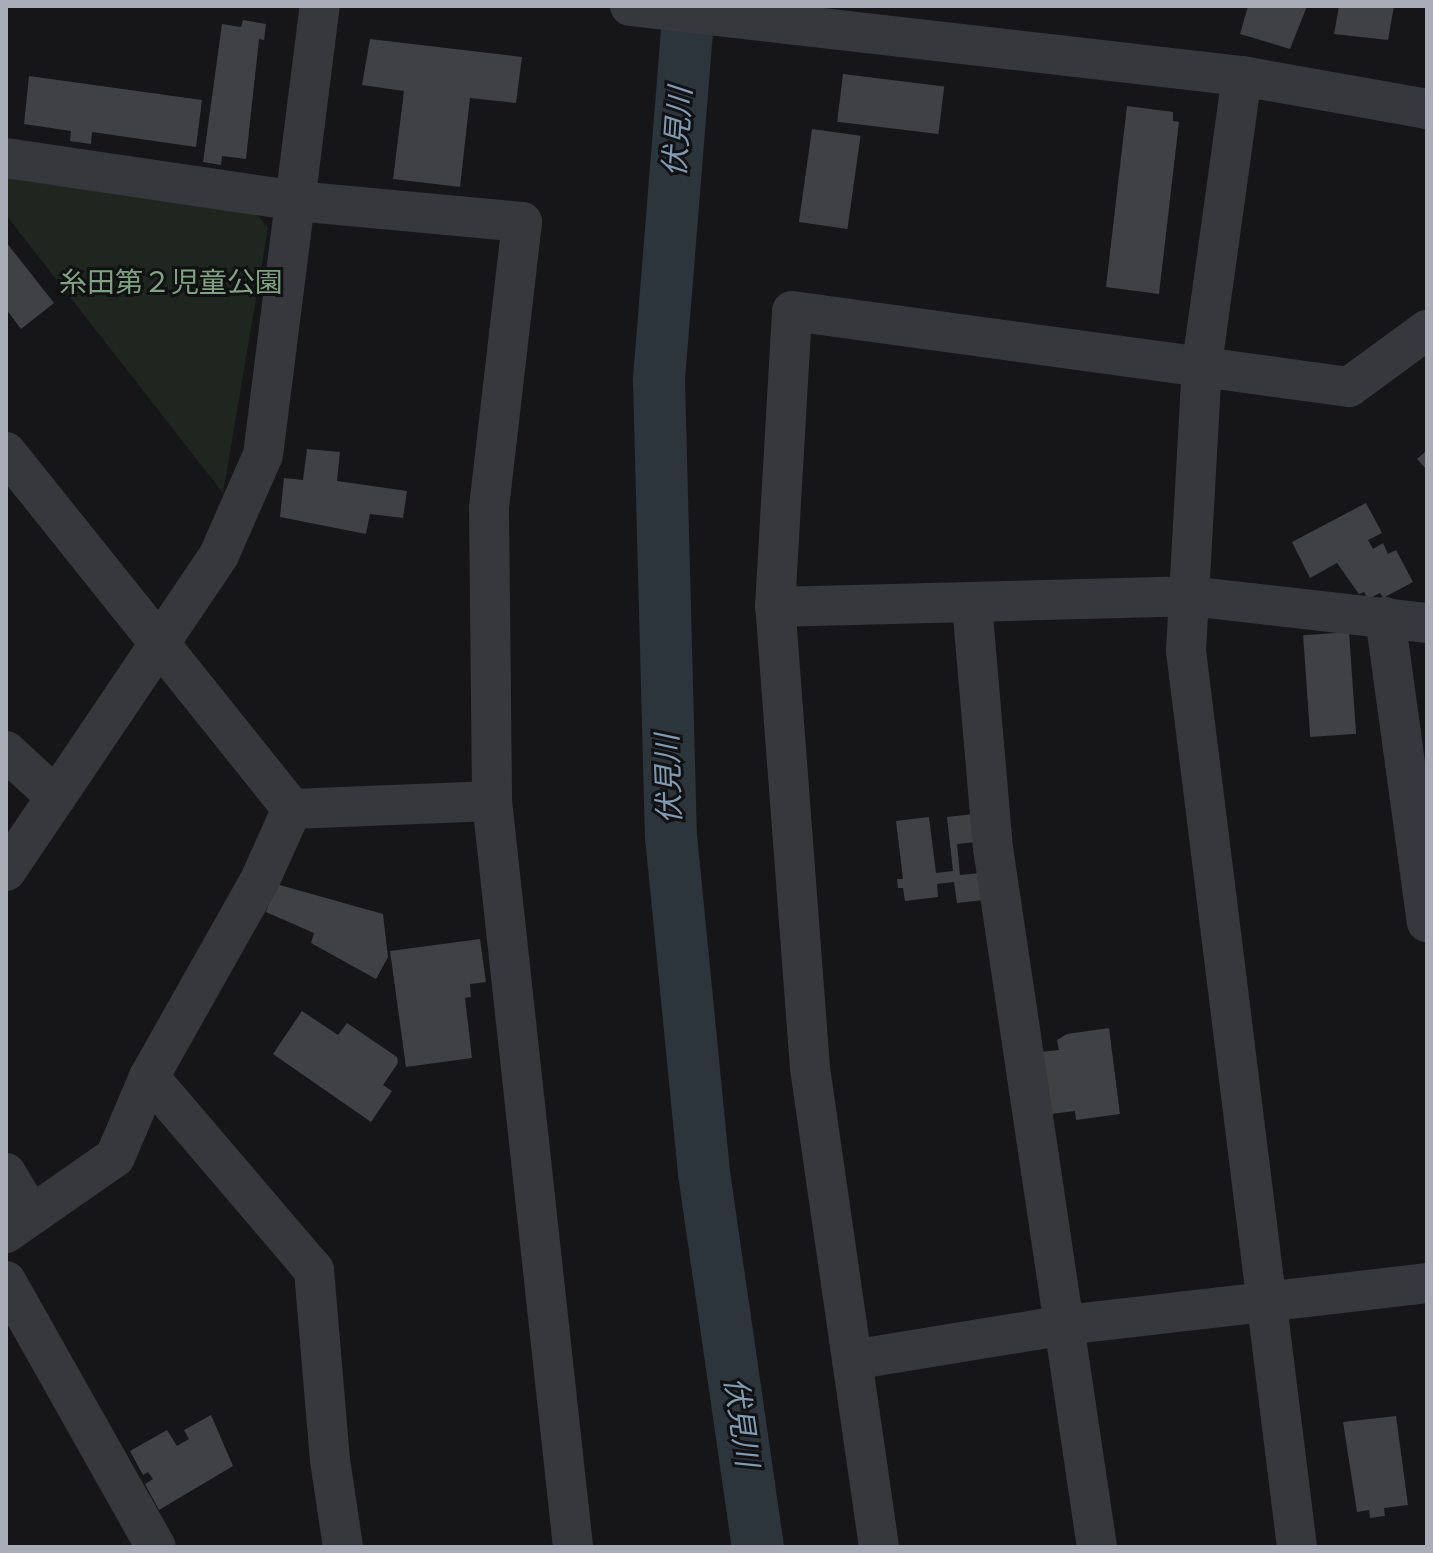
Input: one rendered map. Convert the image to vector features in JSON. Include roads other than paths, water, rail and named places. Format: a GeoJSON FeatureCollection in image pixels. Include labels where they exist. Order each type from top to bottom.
{"type":"FeatureCollection","features":[{"type":"Feature","properties":{"kind":"street"},"geometry":{"type":"LineString","coordinates":[[6,871],[156,641],[219,555],[263,455],[320,6]]}},
{"type":"Feature","properties":{"kind":"street"},"geometry":{"type":"LineString","coordinates":[[630,6],[798,19],[1242,76],[1427,109]]}},
{"type":"Feature","properties":{"kind":"street"},"geometry":{"type":"LineString","coordinates":[[1242,76],[1202,364],[1186,651],[1297,1547]]}},
{"type":"Feature","properties":{"kind":"street"},"geometry":{"type":"LineString","coordinates":[[6,158],[296,201],[522,222],[489,507],[492,801],[573,1547]]}},
{"type":"Feature","properties":{"kind":"street"},"geometry":{"type":"LineString","coordinates":[[879,1547],[810,1068],[775,607],[792,311],[1202,364],[1349,387],[1427,330]]}},
{"type":"Feature","properties":{"kind":"street"},"geometry":{"type":"LineString","coordinates":[[6,452],[292,809]]}},
{"type":"Feature","properties":{"kind":"street"},"geometry":{"type":"LineString","coordinates":[[775,607],[1189,596],[1427,623]]}},
{"type":"Feature","properties":{"kind":"street"},"geometry":{"type":"LineString","coordinates":[[972,604],[993,848],[1097,1547]]}},
{"type":"Feature","properties":{"kind":"street"},"geometry":{"type":"LineString","coordinates":[[1385,617],[1425,898]]}},
{"type":"Feature","properties":{"kind":"street"},"geometry":{"type":"LineString","coordinates":[[6,751],[56,797]]}},
{"type":"Feature","properties":{"kind":"street"},"geometry":{"type":"LineString","coordinates":[[292,809],[492,801]]}},
{"type":"Feature","properties":{"kind":"street"},"geometry":{"type":"LineString","coordinates":[[6,1173],[19,1224],[115,1157],[149,1077],[260,880],[292,809]]}},
{"type":"Feature","properties":{"kind":"street"},"geometry":{"type":"LineString","coordinates":[[149,1077],[314,1270],[330,1460],[343,1547]]}},
{"type":"Feature","properties":{"kind":"street"},"geometry":{"type":"LineString","coordinates":[[6,1281],[156,1547]]}},
{"type":"Feature","properties":{"kind":"street"},"geometry":{"type":"LineString","coordinates":[[852,1360],[1065,1325],[1427,1283]]}},
{"type":"Feature","properties":{"kind":"waterway","name":"伏見川"},"geometry":{"type":"LineString","coordinates":[[689,6],[659,381],[671,836],[704,1173],[758,1547]]}},
{"type":"Feature","properties":{"kind":"park label","name":"糸田第２児童公園"},"geometry":{"type":"Point","coordinates":[171,284]}}]}
